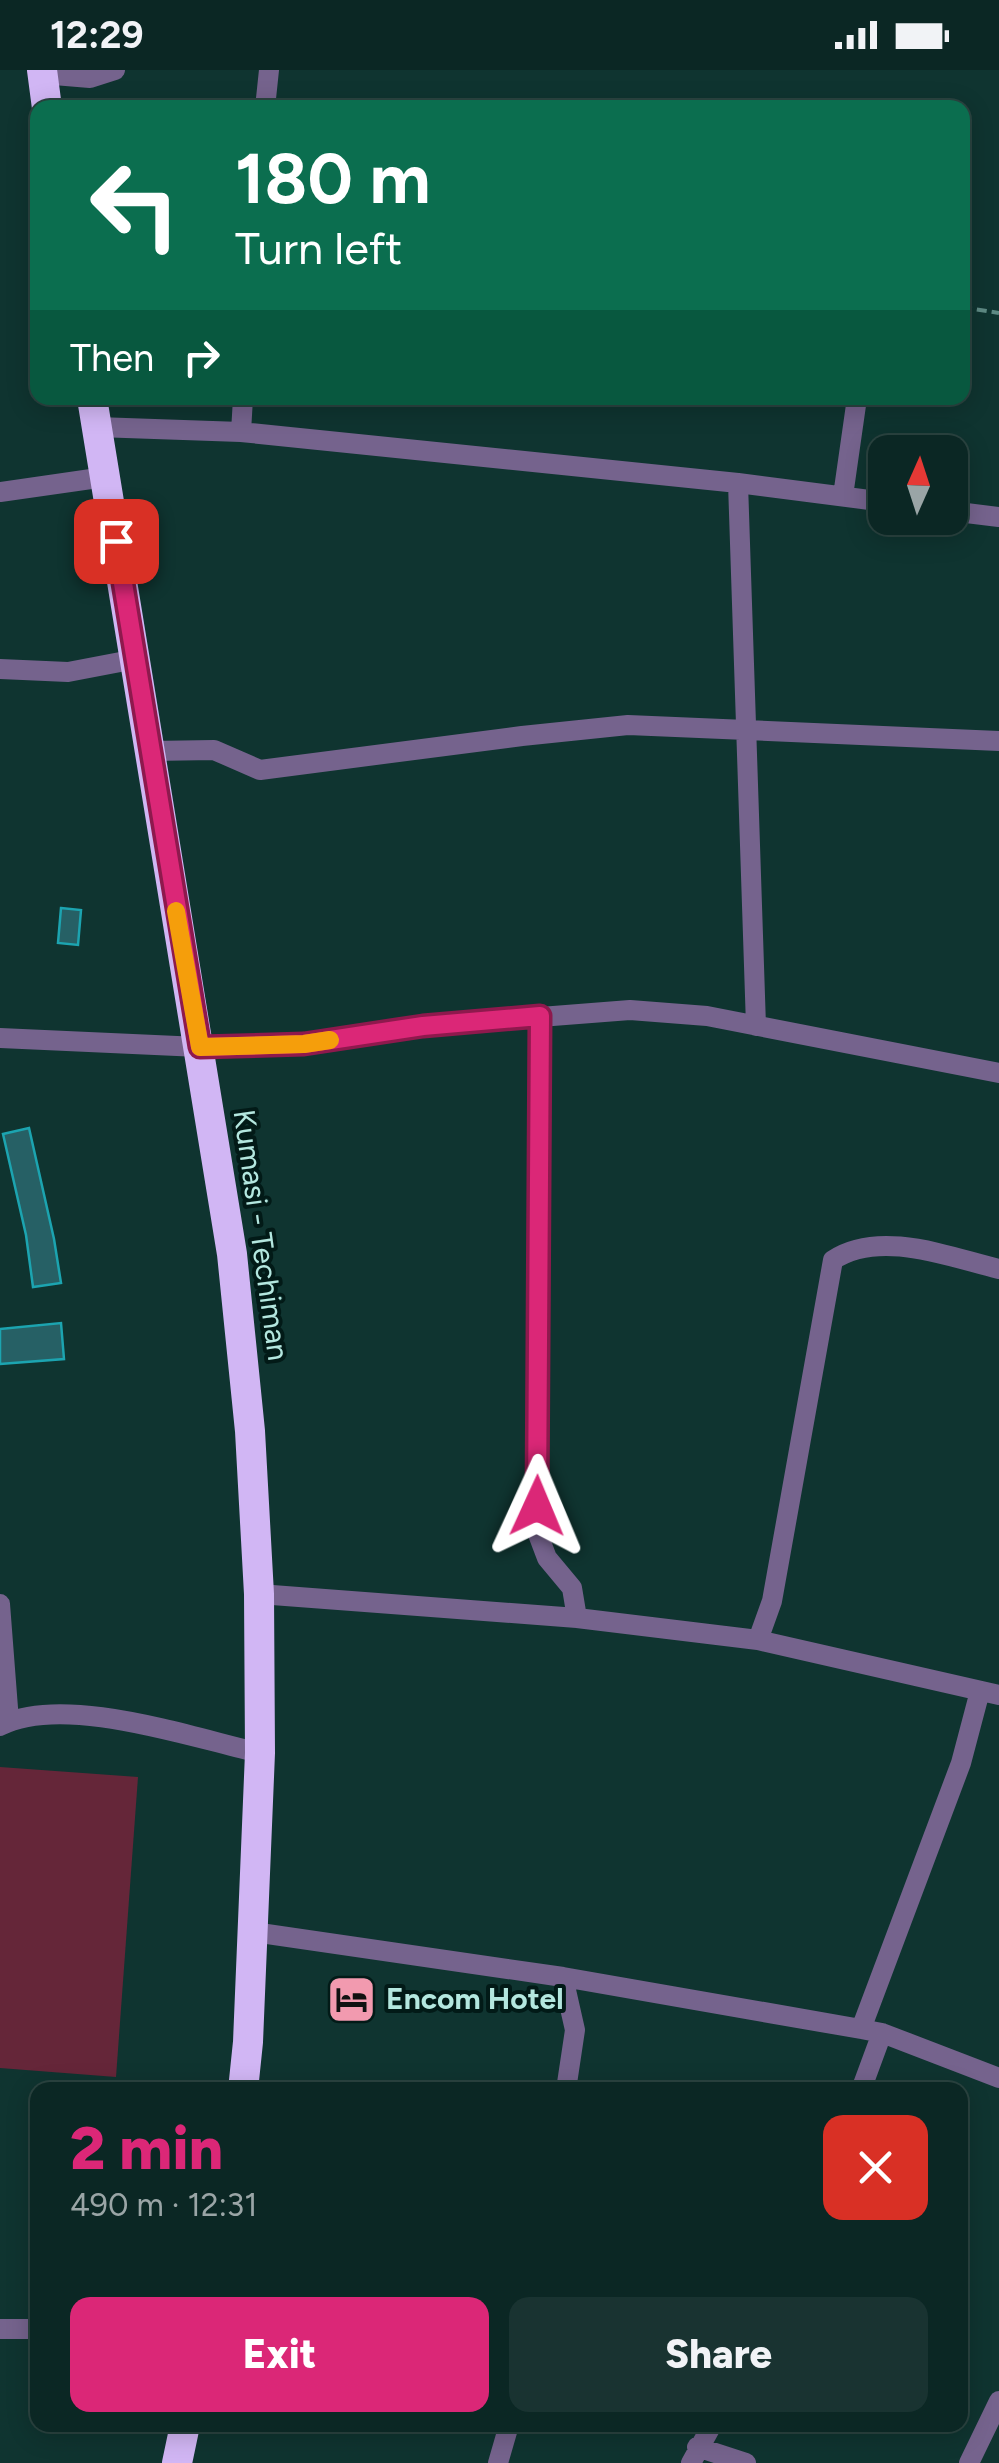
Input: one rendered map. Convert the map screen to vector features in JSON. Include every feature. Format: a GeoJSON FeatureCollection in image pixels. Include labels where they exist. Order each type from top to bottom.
{"type":"FeatureCollection","features":[{"type":"Feature","properties":{"kind":"highway"},"geometry":{"type":"LineString","coordinates":[[42,72],[46,100]]}},
{"type":"Feature","properties":{"kind":"highway","name":"Kumasi - Techiman"},"geometry":{"type":"LineString","coordinates":[[94,412],[200,1047],[234,1271],[250,1431],[259,1594],[260,1754],[244,2082]]}},
{"type":"Feature","properties":{"kind":"highway"},"geometry":{"type":"LineString","coordinates":[[176,2463],[183,2432]]}},
{"type":"Feature","properties":{"kind":"street"},"geometry":{"type":"LineString","coordinates":[[42,72],[90,78],[114,70]]}},
{"type":"Feature","properties":{"kind":"street"},"geometry":{"type":"LineString","coordinates":[[266,100],[270,70]]}},
{"type":"Feature","properties":{"kind":"street"},"geometry":{"type":"LineString","coordinates":[[241,432],[243,405]]}},
{"type":"Feature","properties":{"kind":"street"},"geometry":{"type":"LineString","coordinates":[[843,496],[855,405]]}},
{"type":"Feature","properties":{"kind":"street"},"geometry":{"type":"LineString","coordinates":[[94,412],[241,432],[868,500]]}},
{"type":"Feature","properties":{"kind":"street"},"geometry":{"type":"LineString","coordinates":[[0,492],[105,476]]}},
{"type":"Feature","properties":{"kind":"street"},"geometry":{"type":"LineString","coordinates":[[738,483],[756,1026]]}},
{"type":"Feature","properties":{"kind":"street"},"geometry":{"type":"LineString","coordinates":[[968,513],[999,517]]}},
{"type":"Feature","properties":{"kind":"street"},"geometry":{"type":"LineString","coordinates":[[0,669],[68,672],[136,659]]}},
{"type":"Feature","properties":{"kind":"street"},"geometry":{"type":"LineString","coordinates":[[152,751],[214,750],[260,770],[628,726],[999,741]]}},
{"type":"Feature","properties":{"kind":"street"},"geometry":{"type":"LineString","coordinates":[[0,1038],[200,1047],[304,1044],[423,1026],[630,1010],[706,1016],[999,1072]]}},
{"type":"Feature","properties":{"kind":"street"},"geometry":{"type":"LineString","coordinates":[[540,1016],[536,1529],[547,1558],[572,1588],[577,1618]]}},
{"type":"Feature","properties":{"kind":"street"},"geometry":{"type":"LineString","coordinates":[[758,1640],[772,1601],[833,1260],[847,1251],[879,1246],[999,1269]]}},
{"type":"Feature","properties":{"kind":"street"},"geometry":{"type":"LineString","coordinates":[[259,1594],[577,1618],[758,1640],[990,1693],[962,1763],[872,2031],[862,2082]]}},
{"type":"Feature","properties":{"kind":"street"},"geometry":{"type":"LineString","coordinates":[[0,1604],[4,1724],[32,1714],[56,1712],[115,1720],[260,1754]]}},
{"type":"Feature","properties":{"kind":"street"},"geometry":{"type":"LineString","coordinates":[[253,1932],[564,1977],[872,2031],[999,2078]]}},
{"type":"Feature","properties":{"kind":"street"},"geometry":{"type":"LineString","coordinates":[[564,1977],[575,2030],[567,2082]]}},
{"type":"Feature","properties":{"kind":"street"},"geometry":{"type":"LineString","coordinates":[[0,2329],[30,2329]]}},
{"type":"Feature","properties":{"kind":"street"},"geometry":{"type":"LineString","coordinates":[[969,2463],[999,2401]]}},
{"type":"Feature","properties":{"kind":"street"},"geometry":{"type":"LineString","coordinates":[[498,2463],[507,2432]]}},
{"type":"Feature","properties":{"kind":"street"},"geometry":{"type":"LineString","coordinates":[[708,2432],[694,2455],[746,2463]]}},
{"type":"Feature","properties":{"kind":"path"},"geometry":{"type":"LineString","coordinates":[[970,308],[999,312]]}},
{"type":"Feature","properties":{"kind":"shaded area"},"geometry":{"type":"Polygon","coordinates":[[[0,1767],[138,1777],[116,2077],[0,2068],[0,1767]]]}},
{"type":"Feature","properties":{"kind":"building"},"geometry":{"type":"Polygon","coordinates":[[[61,908],[81,910],[78,945],[58,943],[61,908]]]}},
{"type":"Feature","properties":{"kind":"building"},"geometry":{"type":"Polygon","coordinates":[[[29,1128],[61,1283],[33,1287],[26,1235],[3,1134],[29,1128]]]}},
{"type":"Feature","properties":{"kind":"building"},"geometry":{"type":"Polygon","coordinates":[[[61,1323],[64,1359],[0,1364],[0,1329],[61,1323]]]}},
{"type":"Feature","properties":{"kind":"slow traffic"},"geometry":{"type":"LineString","coordinates":[[176,911],[200,1047],[330,1040]]}},
{"type":"Feature","properties":{"kind":"place","name":"Encom Hotel"},"geometry":{"type":"Point","coordinates":[351,1999]}},
{"type":"Feature","properties":{"kind":"route"},"geometry":{"type":"LineString","coordinates":[[116,541],[200,1047],[304,1044],[423,1026],[540,1016],[537,1506]]}}]}
